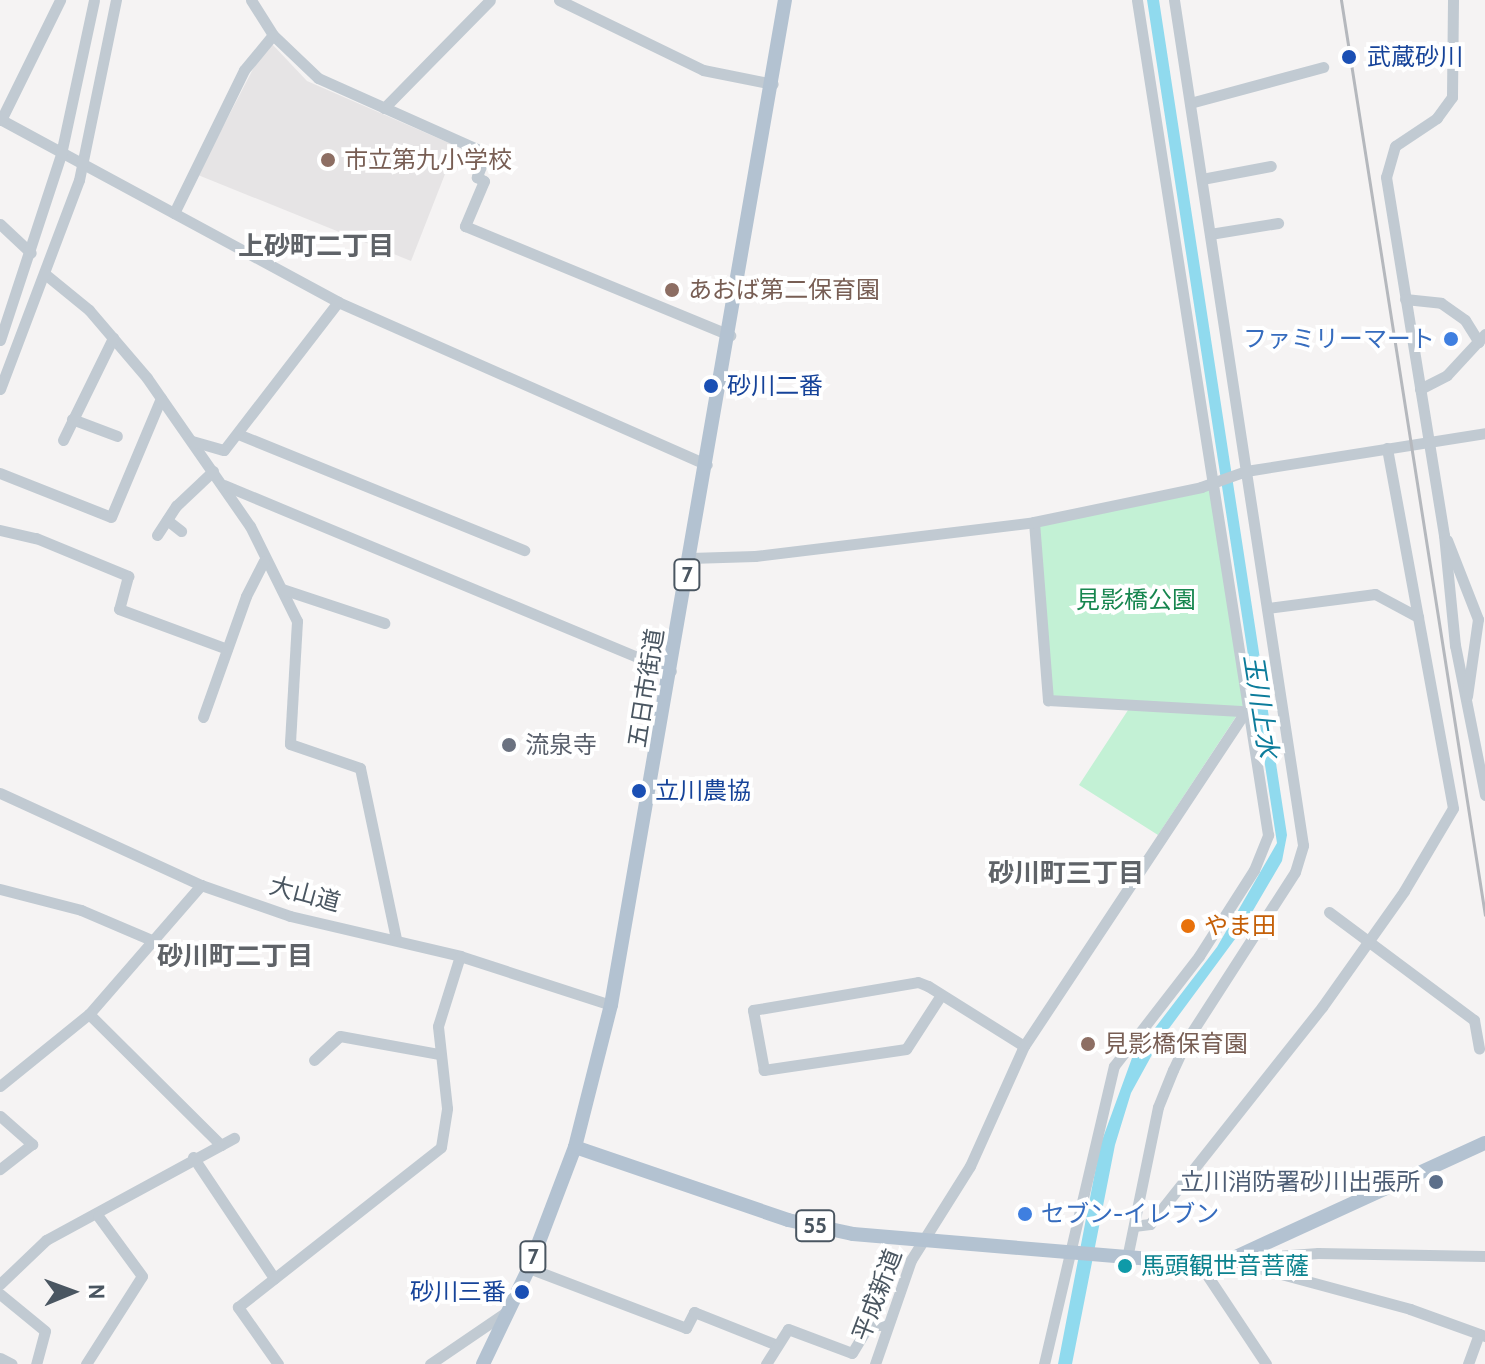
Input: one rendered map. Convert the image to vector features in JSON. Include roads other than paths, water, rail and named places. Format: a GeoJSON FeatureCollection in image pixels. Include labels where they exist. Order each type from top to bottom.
{"type":"FeatureCollection","features":[{"type":"Feature","properties":{"kind":"main road","name":"五日市街道"},"geometry":{"type":"LineString","coordinates":[[483,1364],[529,1268],[575,1147],[611,1005],[730,335],[785,0]]}},
{"type":"Feature","properties":{"kind":"main road","name":"55"},"geometry":{"type":"LineString","coordinates":[[575,1147],[788,1220],[922,1243],[1199,1263],[1229,1260],[1485,1143]]}},
{"type":"Feature","properties":{"kind":"street"},"geometry":{"type":"LineString","coordinates":[[60,0],[0,119],[338,302],[707,465]]}},
{"type":"Feature","properties":{"kind":"street"},"geometry":{"type":"LineString","coordinates":[[0,340],[61,154],[94,0]]}},
{"type":"Feature","properties":{"kind":"street"},"geometry":{"type":"LineString","coordinates":[[0,389],[45,274],[83,163],[116,0]]}},
{"type":"Feature","properties":{"kind":"street"},"geometry":{"type":"LineString","coordinates":[[251,0],[273,35],[318,78],[486,153],[477,177],[484,181],[465,226],[730,335]]}},
{"type":"Feature","properties":{"kind":"street"},"geometry":{"type":"LineString","coordinates":[[384,108],[490,0]]}},
{"type":"Feature","properties":{"kind":"street"},"geometry":{"type":"LineString","coordinates":[[559,0],[703,70],[773,84]]}},
{"type":"Feature","properties":{"kind":"street"},"geometry":{"type":"LineString","coordinates":[[1044,1364],[1114,1066],[1191,967],[1266,844],[1268,823],[1245,708],[1214,479],[1137,0]]}},
{"type":"Feature","properties":{"kind":"street"},"geometry":{"type":"LineString","coordinates":[[1120,1258],[1134,1226],[1158,1107],[1178,1059],[1247,953],[1300,857],[1302,829],[1243,473],[1174,0]]}},
{"type":"Feature","properties":{"kind":"street"},"geometry":{"type":"LineString","coordinates":[[1457,1],[1452,97],[1437,118],[1400,141],[1386,169],[1444,535],[1449,601],[1485,795]]}},
{"type":"Feature","properties":{"kind":"street"},"geometry":{"type":"LineString","coordinates":[[174,213],[244,70],[273,35]]}},
{"type":"Feature","properties":{"kind":"street"},"geometry":{"type":"LineString","coordinates":[[1190,103],[1323,67]]}},
{"type":"Feature","properties":{"kind":"street"},"geometry":{"type":"LineString","coordinates":[[1202,179],[1271,166]]}},
{"type":"Feature","properties":{"kind":"street"},"geometry":{"type":"LineString","coordinates":[[1210,234],[1278,223]]}},
{"type":"Feature","properties":{"kind":"street"},"geometry":{"type":"LineString","coordinates":[[0,224],[31,253]]}},
{"type":"Feature","properties":{"kind":"street"},"geometry":{"type":"LineString","coordinates":[[45,274],[113,338],[161,398],[224,485],[282,589],[297,621],[290,744],[360,768],[396,939]]}},
{"type":"Feature","properties":{"kind":"street"},"geometry":{"type":"LineString","coordinates":[[1405,299],[1441,303],[1465,320],[1482,338],[1447,375],[1420,389]]}},
{"type":"Feature","properties":{"kind":"street"},"geometry":{"type":"LineString","coordinates":[[192,441],[224,450],[338,302]]}},
{"type":"Feature","properties":{"kind":"street"},"geometry":{"type":"LineString","coordinates":[[63,440],[113,338]]}},
{"type":"Feature","properties":{"kind":"street"},"geometry":{"type":"LineString","coordinates":[[0,473],[111,517],[161,398]]}},
{"type":"Feature","properties":{"kind":"street"},"geometry":{"type":"LineString","coordinates":[[72,419],[117,436]]}},
{"type":"Feature","properties":{"kind":"street"},"geometry":{"type":"LineString","coordinates":[[690,558],[755,556],[1034,522],[1201,487],[1214,479],[1243,473],[1485,433]]}},
{"type":"Feature","properties":{"kind":"street"},"geometry":{"type":"LineString","coordinates":[[238,434],[524,550]]}},
{"type":"Feature","properties":{"kind":"street"},"geometry":{"type":"LineString","coordinates":[[1134,1226],[1150,1224],[1368,942],[1453,808],[1387,448]]}},
{"type":"Feature","properties":{"kind":"street"},"geometry":{"type":"LineString","coordinates":[[157,535],[213,471]]}},
{"type":"Feature","properties":{"kind":"street"},"geometry":{"type":"LineString","coordinates":[[224,485],[671,671]]}},
{"type":"Feature","properties":{"kind":"street"},"geometry":{"type":"LineString","coordinates":[[167,520],[181,531]]}},
{"type":"Feature","properties":{"kind":"street"},"geometry":{"type":"LineString","coordinates":[[1034,522],[1048,700],[1245,708]]}},
{"type":"Feature","properties":{"kind":"street"},"geometry":{"type":"LineString","coordinates":[[0,530],[36,538],[128,576],[119,609],[227,649]]}},
{"type":"Feature","properties":{"kind":"street"},"geometry":{"type":"LineString","coordinates":[[1444,535],[1478,619],[1467,696]]}},
{"type":"Feature","properties":{"kind":"street"},"geometry":{"type":"LineString","coordinates":[[203,717],[227,649],[264,561]]}},
{"type":"Feature","properties":{"kind":"street"},"geometry":{"type":"LineString","coordinates":[[282,589],[384,623]]}},
{"type":"Feature","properties":{"kind":"street"},"geometry":{"type":"LineString","coordinates":[[1267,608],[1375,594],[1418,617]]}},
{"type":"Feature","properties":{"kind":"street","name":"平成新道"},"geometry":{"type":"LineString","coordinates":[[875,1364],[885,1325],[922,1243],[970,1166],[1024,1046],[1245,708]]}},
{"type":"Feature","properties":{"kind":"street","name":"大山道"},"geometry":{"type":"LineString","coordinates":[[0,793],[201,885],[290,916],[460,956],[611,1005]]}},
{"type":"Feature","properties":{"kind":"street"},"geometry":{"type":"LineString","coordinates":[[0,1086],[89,1014],[156,942],[201,885]]}},
{"type":"Feature","properties":{"kind":"street"},"geometry":{"type":"LineString","coordinates":[[0,889],[81,910],[156,942]]}},
{"type":"Feature","properties":{"kind":"street"},"geometry":{"type":"LineString","coordinates":[[1329,912],[1474,1020],[1479,1049]]}},
{"type":"Feature","properties":{"kind":"street"},"geometry":{"type":"LineString","coordinates":[[278,1364],[238,1307],[441,1147],[447,1108],[438,1026],[460,956]]}},
{"type":"Feature","properties":{"kind":"street"},"geometry":{"type":"LineString","coordinates":[[941,995],[906,1049],[764,1070],[753,1010],[918,982],[941,995],[1024,1046]]}},
{"type":"Feature","properties":{"kind":"street"},"geometry":{"type":"LineString","coordinates":[[89,1014],[221,1145]]}},
{"type":"Feature","properties":{"kind":"street"},"geometry":{"type":"LineString","coordinates":[[314,1060],[340,1036],[439,1054]]}},
{"type":"Feature","properties":{"kind":"street"},"geometry":{"type":"LineString","coordinates":[[0,1116],[32,1144],[0,1169]]}},
{"type":"Feature","properties":{"kind":"street"},"geometry":{"type":"LineString","coordinates":[[0,1284],[46,1240],[98,1216],[193,1157],[234,1138]]}},
{"type":"Feature","properties":{"kind":"street"},"geometry":{"type":"LineString","coordinates":[[193,1157],[274,1278]]}},
{"type":"Feature","properties":{"kind":"street"},"geometry":{"type":"LineString","coordinates":[[86,1364],[142,1276],[98,1216]]}},
{"type":"Feature","properties":{"kind":"street"},"geometry":{"type":"LineString","coordinates":[[1251,1250],[1261,1257],[1318,1253],[1485,1256]]}},
{"type":"Feature","properties":{"kind":"street"},"geometry":{"type":"LineString","coordinates":[[1229,1260],[1410,1309],[1482,1335],[1468,1364]]}},
{"type":"Feature","properties":{"kind":"street"},"geometry":{"type":"LineString","coordinates":[[1199,1263],[1266,1364]]}},
{"type":"Feature","properties":{"kind":"street"},"geometry":{"type":"LineString","coordinates":[[529,1268],[686,1328],[694,1312],[777,1345]]}},
{"type":"Feature","properties":{"kind":"street"},"geometry":{"type":"LineString","coordinates":[[0,1294],[45,1331],[36,1364]]}},
{"type":"Feature","properties":{"kind":"street"},"geometry":{"type":"LineString","coordinates":[[430,1364],[508,1311]]}},
{"type":"Feature","properties":{"kind":"street"},"geometry":{"type":"LineString","coordinates":[[766,1364],[790,1329],[852,1353],[869,1325],[885,1325]]}},
{"type":"Feature","properties":{"kind":"street"},"geometry":{"type":"LineString","coordinates":[[0,1358],[12,1364]]}},
{"type":"Feature","properties":{"kind":"water","name":"玉川上水"},"geometry":{"type":"Polygon","coordinates":[[[1147,0],[1159,0],[1287,835],[1282,861],[1241,931],[1159,1042],[1131,1093],[1115,1145],[1072,1364],[1058,1364],[1100,1146],[1132,1058],[1217,947],[1277,843],[1147,0]]]}},
{"type":"Feature","properties":{"kind":"railway"},"geometry":{"type":"LineString","coordinates":[[1341,0],[1485,915]]}},
{"type":"Feature","properties":{"kind":"place","name":"武蔵砂川"},"geometry":{"type":"Point","coordinates":[1349,57]}},
{"type":"Feature","properties":{"kind":"place","name":"市立第九小学校"},"geometry":{"type":"Point","coordinates":[328,160]}},
{"type":"Feature","properties":{"kind":"place","name":"あおば第二保育園"},"geometry":{"type":"Point","coordinates":[672,290]}},
{"type":"Feature","properties":{"kind":"place","name":"ファミリーマート"},"geometry":{"type":"Point","coordinates":[1451,339]}},
{"type":"Feature","properties":{"kind":"place","name":"砂川二番"},"geometry":{"type":"Point","coordinates":[711,386]}},
{"type":"Feature","properties":{"kind":"place","name":"流泉寺"},"geometry":{"type":"Point","coordinates":[509,745]}},
{"type":"Feature","properties":{"kind":"place","name":"立川農協"},"geometry":{"type":"Point","coordinates":[639,791]}},
{"type":"Feature","properties":{"kind":"place","name":"やま田"},"geometry":{"type":"Point","coordinates":[1188,926]}},
{"type":"Feature","properties":{"kind":"place","name":"見影橋保育園"},"geometry":{"type":"Point","coordinates":[1088,1044]}},
{"type":"Feature","properties":{"kind":"place","name":"立川消防署砂川出張所"},"geometry":{"type":"Point","coordinates":[1436,1182]}},
{"type":"Feature","properties":{"kind":"place","name":"セブン-イレブン"},"geometry":{"type":"Point","coordinates":[1025,1214]}},
{"type":"Feature","properties":{"kind":"place","name":"馬頭観世音菩薩"},"geometry":{"type":"Point","coordinates":[1125,1266]}},
{"type":"Feature","properties":{"kind":"place","name":"砂川三番"},"geometry":{"type":"Point","coordinates":[522,1292]}},
{"type":"Feature","properties":{"kind":"district","name":"上砂町二丁目"},"geometry":{"type":"Point","coordinates":[316,247]}},
{"type":"Feature","properties":{"kind":"district","name":"砂川町三丁目"},"geometry":{"type":"Point","coordinates":[1066,874]}},
{"type":"Feature","properties":{"kind":"district","name":"砂川町二丁目"},"geometry":{"type":"Point","coordinates":[235,957]}},
{"type":"Feature","properties":{"kind":"park label","name":"見影橋公園"},"geometry":{"type":"Point","coordinates":[1136,600]}}]}
